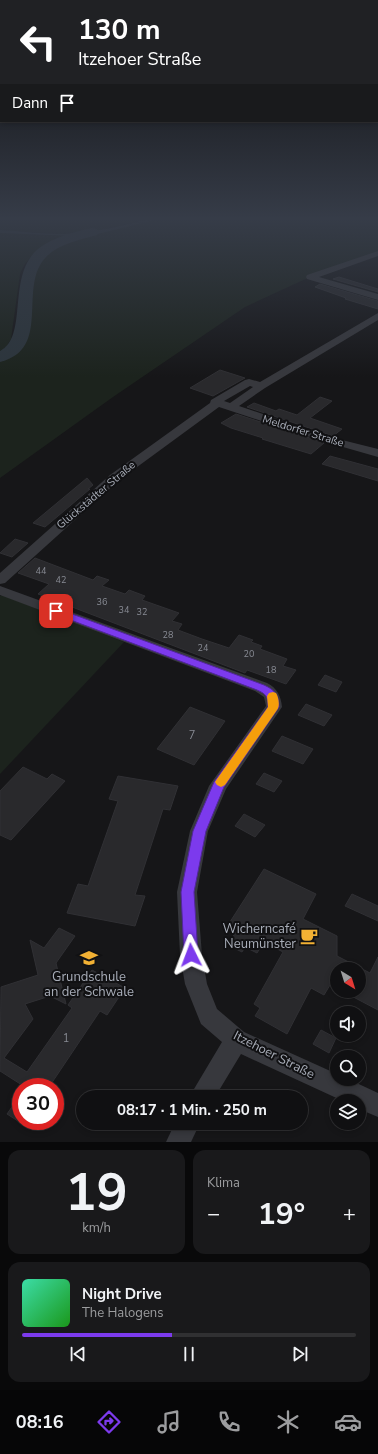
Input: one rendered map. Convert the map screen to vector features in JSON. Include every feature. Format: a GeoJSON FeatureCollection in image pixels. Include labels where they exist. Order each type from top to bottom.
{"type":"FeatureCollection","features":[{"type":"Feature","properties":{"kind":"street"},"geometry":{"type":"LineString","coordinates":[[329,270],[310,277],[378,297]]}},
{"type":"Feature","properties":{"kind":"street"},"geometry":{"type":"LineString","coordinates":[[217,403],[230,408],[261,386],[378,316]]}},
{"type":"Feature","properties":{"kind":"street","name":"Glückstädter Straße"},"geometry":{"type":"LineString","coordinates":[[0,580],[114,478],[217,403],[215,402],[249,382],[261,386]]}},
{"type":"Feature","properties":{"kind":"street","name":"Meldorfer Straße"},"geometry":{"type":"LineString","coordinates":[[230,408],[326,439],[378,453]]}},
{"type":"Feature","properties":{"kind":"street","name":"Itzehoer Straße"},"geometry":{"type":"LineString","coordinates":[[0,590],[269,691],[273,697],[274,707],[218,786],[200,831],[187,892],[191,955],[196,984],[209,1016],[236,1040],[378,1105]]}},
{"type":"Feature","properties":{"kind":"street"},"geometry":{"type":"LineString","coordinates":[[206,1090],[236,1040]]}},
{"type":"Feature","properties":{"kind":"street"},"geometry":{"type":"LineString","coordinates":[[178,1142],[184,1130]]}},
{"type":"Feature","properties":{"kind":"shaded area"},"geometry":{"type":"Polygon","coordinates":[[[0,270],[22,270],[20,274],[11,339],[5,349],[0,351],[0,270]]]}},
{"type":"Feature","properties":{"kind":"shaded area"},"geometry":{"type":"Polygon","coordinates":[[[30,270],[329,270],[310,277],[245,307],[113,397],[0,478],[0,357],[13,350],[21,339],[30,270]]]}},
{"type":"Feature","properties":{"kind":"shaded area"},"geometry":{"type":"Polygon","coordinates":[[[2,595],[124,642],[0,774],[0,596],[2,595]]]}},
{"type":"Feature","properties":{"kind":"building"},"geometry":{"type":"Polygon","coordinates":[[[339,277],[378,289],[378,292],[333,279],[339,277]]]}},
{"type":"Feature","properties":{"kind":"building"},"geometry":{"type":"Polygon","coordinates":[[[320,284],[378,301],[378,309],[345,299],[346,298],[315,287],[320,284]]]}},
{"type":"Feature","properties":{"kind":"building"},"geometry":{"type":"Polygon","coordinates":[[[220,370],[245,378],[213,396],[190,388],[220,370]]]}},
{"type":"Feature","properties":{"kind":"building"},"geometry":{"type":"Polygon","coordinates":[[[320,397],[332,401],[310,418],[342,429],[333,436],[247,407],[254,403],[276,411],[279,409],[297,415],[320,397]]]}},
{"type":"Feature","properties":{"kind":"building"},"geometry":{"type":"Polygon","coordinates":[[[236,414],[324,443],[311,454],[262,439],[263,438],[231,428],[221,423],[236,414]]]}},
{"type":"Feature","properties":{"kind":"building"},"geometry":{"type":"Polygon","coordinates":[[[330,456],[378,469],[378,481],[322,464],[330,456]]]}},
{"type":"Feature","properties":{"kind":"building"},"geometry":{"type":"Polygon","coordinates":[[[87,478],[93,485],[88,489],[90,489],[45,527],[33,523],[87,478]]]}},
{"type":"Feature","properties":{"kind":"building"},"geometry":{"type":"Polygon","coordinates":[[[15,539],[28,543],[12,557],[0,553],[15,539]]]}},
{"type":"Feature","properties":{"kind":"building"},"geometry":{"type":"Polygon","coordinates":[[[35,558],[93,580],[97,576],[109,580],[102,586],[125,594],[129,590],[145,596],[142,600],[179,613],[172,621],[182,624],[178,630],[229,648],[239,635],[253,640],[251,642],[262,646],[260,649],[287,659],[283,666],[296,670],[286,684],[247,670],[245,673],[38,594],[49,584],[18,573],[35,558]]]}},
{"type":"Feature","properties":{"kind":"building"},"geometry":{"type":"Polygon","coordinates":[[[325,675],[342,682],[336,692],[318,685],[325,675]]]}},
{"type":"Feature","properties":{"kind":"building"},"geometry":{"type":"Polygon","coordinates":[[[306,704],[332,715],[324,726],[298,715],[306,704]]]}},
{"type":"Feature","properties":{"kind":"building"},"geometry":{"type":"Polygon","coordinates":[[[190,707],[225,721],[194,765],[157,749],[190,707]]]}},
{"type":"Feature","properties":{"kind":"building"},"geometry":{"type":"Polygon","coordinates":[[[282,736],[313,749],[303,764],[272,751],[282,736]]]}},
{"type":"Feature","properties":{"kind":"building"},"geometry":{"type":"Polygon","coordinates":[[[23,767],[47,779],[52,774],[65,781],[11,840],[0,835],[0,791],[23,767]]]}},
{"type":"Feature","properties":{"kind":"building"},"geometry":{"type":"Polygon","coordinates":[[[264,773],[282,781],[274,792],[256,784],[264,773]]]}},
{"type":"Feature","properties":{"kind":"building"},"geometry":{"type":"Polygon","coordinates":[[[118,776],[178,786],[170,810],[163,809],[135,895],[145,896],[135,926],[67,913],[78,884],[88,886],[118,801],[109,799],[118,776]]]}},
{"type":"Feature","properties":{"kind":"building"},"geometry":{"type":"Polygon","coordinates":[[[244,814],[265,825],[255,837],[235,826],[244,814]]]}},
{"type":"Feature","properties":{"kind":"building"},"geometry":{"type":"Polygon","coordinates":[[[264,869],[316,894],[303,919],[337,936],[337,956],[349,962],[330,962],[330,985],[324,995],[311,988],[287,1034],[255,1016],[260,1008],[254,1004],[283,952],[264,942],[257,953],[245,947],[242,952],[228,945],[237,930],[228,925],[264,869]]]}},
{"type":"Feature","properties":{"kind":"building"},"geometry":{"type":"Polygon","coordinates":[[[352,894],[378,906],[378,921],[345,906],[352,894]]]}},
{"type":"Feature","properties":{"kind":"building"},"geometry":{"type":"Polygon","coordinates":[[[59,928],[75,936],[56,963],[66,1004],[50,996],[25,1004],[33,1019],[4,1058],[27,1072],[72,1008],[68,1005],[92,970],[125,988],[107,1015],[100,1011],[55,1078],[12,1079],[0,1071],[1,987],[38,975],[30,940],[44,948],[59,928]]]}},
{"type":"Feature","properties":{"kind":"building"},"geometry":{"type":"Polygon","coordinates":[[[378,957],[378,1010],[355,998],[366,998],[366,971],[370,973],[378,957]]]}},
{"type":"Feature","properties":{"kind":"building"},"geometry":{"type":"Polygon","coordinates":[[[321,1030],[330,1035],[330,1042],[334,1042],[329,1053],[313,1044],[321,1030]]]}},
{"type":"Feature","properties":{"kind":"building"},"geometry":{"type":"Polygon","coordinates":[[[12,1107],[12,1117],[7,1114],[12,1107]]]}},
{"type":"Feature","properties":{"kind":"waterway"},"geometry":{"type":"LineString","coordinates":[[0,357],[12,351],[20,340],[25,315],[29,275],[31,270]]}},
{"type":"Feature","properties":{"kind":"slow traffic"},"geometry":{"type":"LineString","coordinates":[[221,782],[274,707],[273,696]]}},
{"type":"Feature","properties":{"kind":"place","name":"Wicherncafé Neumünster"},"geometry":{"type":"Point","coordinates":[309,936]}},
{"type":"Feature","properties":{"kind":"place","name":"Grundschule an der Schwale"},"geometry":{"type":"Point","coordinates":[89,958]}},
{"type":"Feature","properties":{"kind":"route"},"geometry":{"type":"LineString","coordinates":[[56,611],[261,687],[269,691],[273,697],[274,707],[218,786],[200,831],[187,892],[191,955]]}}]}
